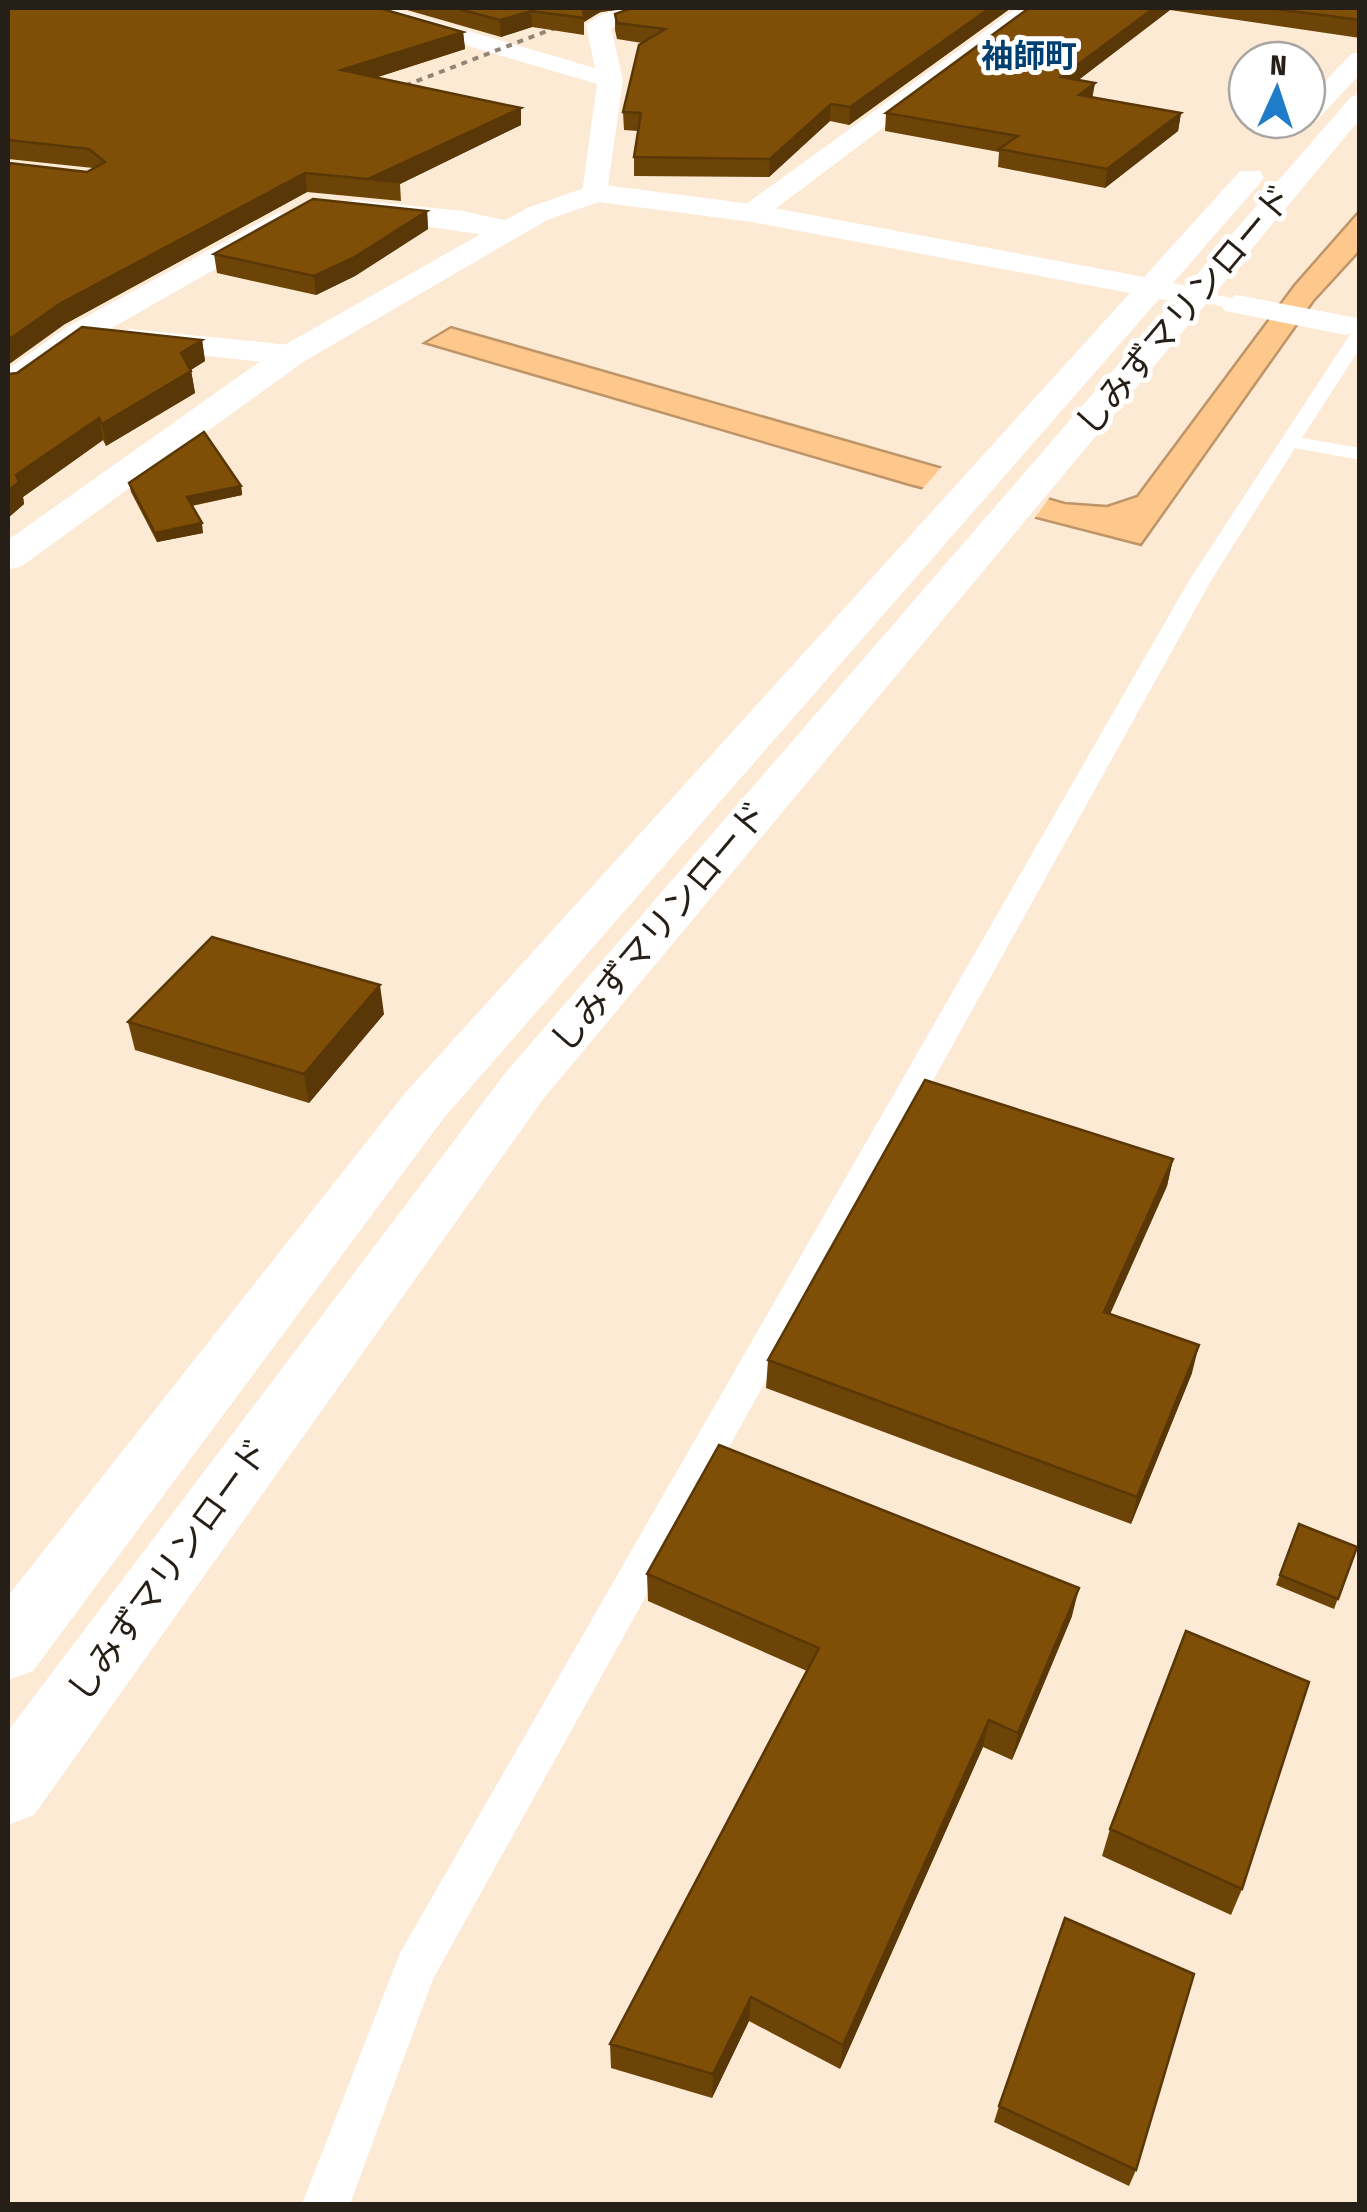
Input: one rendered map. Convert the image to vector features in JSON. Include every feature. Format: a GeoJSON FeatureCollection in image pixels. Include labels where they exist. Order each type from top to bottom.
{"type":"FeatureCollection","features":[{"type":"Feature","properties":{"kind":"street"},"geometry":{"type":"LineString","coordinates":[[369,8],[610,80]]}},
{"type":"Feature","properties":{"kind":"street"},"geometry":{"type":"LineString","coordinates":[[369,8],[449,8]]}},
{"type":"Feature","properties":{"kind":"street"},"geometry":{"type":"LineString","coordinates":[[596,193],[610,80],[598,25],[642,8]]}},
{"type":"Feature","properties":{"kind":"street"},"geometry":{"type":"LineString","coordinates":[[752,213],[1031,8]]}},
{"type":"Feature","properties":{"kind":"street","name":"しみずマリンロード"},"geometry":{"type":"LineString","coordinates":[[1327,94],[1360,59]]}},
{"type":"Feature","properties":{"kind":"street","name":"しみずマリンロード"},"geometry":{"type":"LineString","coordinates":[[8,1649],[424,1106],[979,515],[1041,478],[1360,102]]}},
{"type":"Feature","properties":{"kind":"street","name":"しみずマリンロード"},"geometry":{"type":"LineString","coordinates":[[8,1790],[525,1085],[979,515],[991,466],[1284,140]]}},
{"type":"Feature","properties":{"kind":"street"},"geometry":{"type":"LineString","coordinates":[[8,558],[291,355],[537,214],[596,193],[631,194],[752,213],[1196,296]]}},
{"type":"Feature","properties":{"kind":"street"},"geometry":{"type":"LineString","coordinates":[[8,384],[78,334],[319,205],[463,220],[514,230]]}},
{"type":"Feature","properties":{"kind":"street"},"geometry":{"type":"LineString","coordinates":[[1236,304],[1355,328]]}},
{"type":"Feature","properties":{"kind":"street"},"geometry":{"type":"LineString","coordinates":[[78,334],[291,355]]}},
{"type":"Feature","properties":{"kind":"lane"},"geometry":{"type":"LineString","coordinates":[[1196,296],[1236,304]]}},
{"type":"Feature","properties":{"kind":"lane"},"geometry":{"type":"LineString","coordinates":[[326,2204],[416,1968],[1200,579],[1292,442],[1355,328]]}},
{"type":"Feature","properties":{"kind":"lane"},"geometry":{"type":"LineString","coordinates":[[1292,442],[1360,454]]}},
{"type":"Feature","properties":{"kind":"shaded area"},"geometry":{"type":"Polygon","coordinates":[[[1359,211],[1359,252],[1314,301],[1141,545],[909,485],[424,343],[451,327],[1065,503],[1107,506],[1137,496],[1294,285],[1359,211]]]}},
{"type":"Feature","properties":{"kind":"pier"},"geometry":{"type":"Polygon","coordinates":[[[945,463],[1052,494],[1032,522],[919,493],[945,463]]]}},
{"type":"Feature","properties":{"kind":"building"},"geometry":{"type":"Polygon","coordinates":[[[8,8],[379,8],[463,32],[341,70],[521,108],[370,178],[399,182],[305,173],[61,303],[8,340],[8,163],[87,172],[105,162],[89,149],[8,140],[8,8]]]}},
{"type":"Feature","properties":{"kind":"building"},"geometry":{"type":"Polygon","coordinates":[[[455,8],[583,8],[584,18],[531,11],[500,20],[455,8]]]}},
{"type":"Feature","properties":{"kind":"building"},"geometry":{"type":"Polygon","coordinates":[[[632,8],[990,8],[850,107],[831,104],[770,159],[634,157],[641,113],[623,112],[639,45],[665,29],[617,23],[615,14],[632,8]]]}},
{"type":"Feature","properties":{"kind":"building"},"geometry":{"type":"Polygon","coordinates":[[[1029,8],[1154,8],[1061,77],[1095,83],[1079,95],[1181,113],[1107,169],[999,149],[1018,136],[886,113],[1029,8]]]}},
{"type":"Feature","properties":{"kind":"building"},"geometry":{"type":"Polygon","coordinates":[[[1268,8],[1360,8],[1360,20],[1268,8]]]}},
{"type":"Feature","properties":{"kind":"building"},"geometry":{"type":"Polygon","coordinates":[[[313,199],[427,211],[353,258],[314,276],[214,254],[313,199]]]}},
{"type":"Feature","properties":{"kind":"building"},"geometry":{"type":"Polygon","coordinates":[[[82,327],[202,340],[181,353],[191,371],[102,424],[99,418],[16,475],[19,482],[8,491],[8,374],[17,373],[82,327]]]}},
{"type":"Feature","properties":{"kind":"building"},"geometry":{"type":"Polygon","coordinates":[[[204,432],[241,486],[187,497],[202,523],[155,533],[129,483],[204,432]]]}},
{"type":"Feature","properties":{"kind":"building"},"geometry":{"type":"Polygon","coordinates":[[[212,937],[380,985],[304,1074],[128,1022],[212,937]]]}},
{"type":"Feature","properties":{"kind":"building"},"geometry":{"type":"Polygon","coordinates":[[[925,1080],[1173,1159],[1104,1312],[1199,1345],[1137,1497],[768,1360],[925,1080]]]}},
{"type":"Feature","properties":{"kind":"building"},"geometry":{"type":"Polygon","coordinates":[[[719,1445],[1079,1588],[1018,1733],[989,1720],[843,2045],[751,1997],[713,2074],[610,2044],[819,1648],[647,1574],[719,1445]]]}},
{"type":"Feature","properties":{"kind":"building"},"geometry":{"type":"Polygon","coordinates":[[[1299,1524],[1357,1547],[1338,1599],[1280,1575],[1299,1524]]]}},
{"type":"Feature","properties":{"kind":"building"},"geometry":{"type":"Polygon","coordinates":[[[1186,1631],[1309,1682],[1242,1889],[1110,1829],[1186,1631]]]}},
{"type":"Feature","properties":{"kind":"building"},"geometry":{"type":"Polygon","coordinates":[[[1065,1918],[1194,1974],[1136,2170],[999,2106],[1065,1918]]]}},
{"type":"Feature","properties":{"kind":"railway"},"geometry":{"type":"LineString","coordinates":[[383,94],[607,8]]}},
{"type":"Feature","properties":{"kind":"district","name":"袖師町"},"geometry":{"type":"Point","coordinates":[1029,56]}}]}
